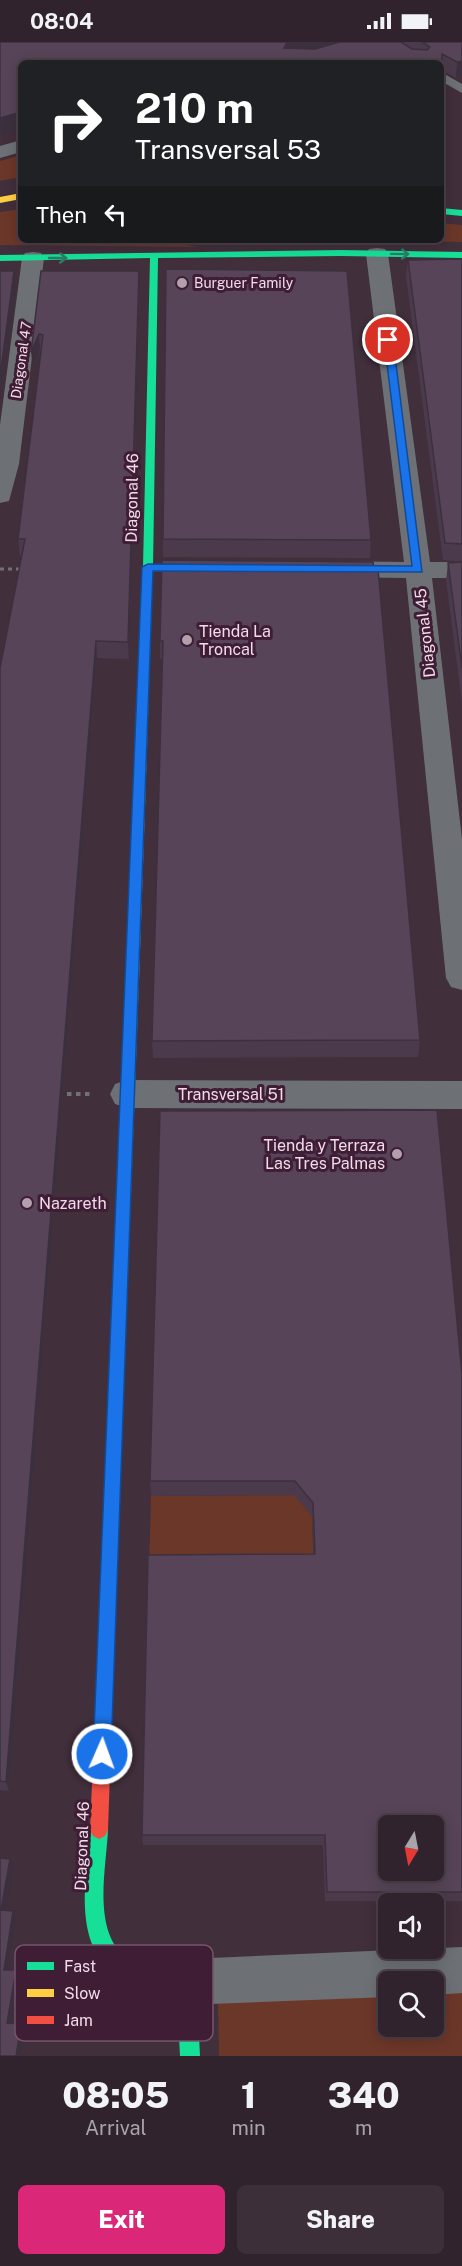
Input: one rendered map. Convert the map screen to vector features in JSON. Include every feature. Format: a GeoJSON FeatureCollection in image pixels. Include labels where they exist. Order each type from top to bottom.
{"type":"FeatureCollection","features":[{"type":"Feature","properties":{"kind":"street"},"geometry":{"type":"LineString","coordinates":[[0,152],[18,147]]}},
{"type":"Feature","properties":{"kind":"street"},"geometry":{"type":"LineString","coordinates":[[0,200],[18,197]]}},
{"type":"Feature","properties":{"kind":"street"},"geometry":{"type":"LineString","coordinates":[[444,211],[462,213]]}},
{"type":"Feature","properties":{"kind":"street"},"geometry":{"type":"LineString","coordinates":[[221,243],[340,253]]}},
{"type":"Feature","properties":{"kind":"street"},"geometry":{"type":"LineString","coordinates":[[0,258],[340,253],[462,255]]}},
{"type":"Feature","properties":{"kind":"street","name":"Diagonal 45"},"geometry":{"type":"LineString","coordinates":[[377,254],[418,570],[462,978]]}},
{"type":"Feature","properties":{"kind":"street","name":"Diagonal 46"},"geometry":{"type":"LineString","coordinates":[[103,1945],[96,1920],[127,1094],[159,567],[154,257]]}},
{"type":"Feature","properties":{"kind":"street","name":"Diagonal 47"},"geometry":{"type":"LineString","coordinates":[[0,496],[33,258]]}},
{"type":"Feature","properties":{"kind":"street"},"geometry":{"type":"LineString","coordinates":[[312,569],[462,570]]}},
{"type":"Feature","properties":{"kind":"street","name":"Transversal 51"},"geometry":{"type":"LineString","coordinates":[[127,1094],[462,1095]]}},
{"type":"Feature","properties":{"kind":"street"},"geometry":{"type":"LineString","coordinates":[[213,1981],[462,1970]]}},
{"type":"Feature","properties":{"kind":"street"},"geometry":{"type":"LineString","coordinates":[[189,2041],[190,2056]]}},
{"type":"Feature","properties":{"kind":"lane"},"geometry":{"type":"LineString","coordinates":[[444,78],[462,89]]}},
{"type":"Feature","properties":{"kind":"path"},"geometry":{"type":"LineString","coordinates":[[0,569],[33,569]]}},
{"type":"Feature","properties":{"kind":"path"},"geometry":{"type":"LineString","coordinates":[[46,1094],[127,1094]]}},
{"type":"Feature","properties":{"kind":"shaded area"},"geometry":{"type":"Polygon","coordinates":[[[18,156],[18,178],[0,181],[0,161],[18,156]]]}},
{"type":"Feature","properties":{"kind":"shaded area"},"geometry":{"type":"Polygon","coordinates":[[[18,209],[18,243],[173,243],[198,247],[0,245],[0,212],[18,209]]]}},
{"type":"Feature","properties":{"kind":"shaded area"},"geometry":{"type":"Polygon","coordinates":[[[444,223],[462,225],[462,242],[444,242],[444,223]]]}},
{"type":"Feature","properties":{"kind":"shaded area"},"geometry":{"type":"Polygon","coordinates":[[[311,1495],[314,1568],[149,1569],[151,1496],[311,1495]]]}},
{"type":"Feature","properties":{"kind":"shaded area"},"geometry":{"type":"Polygon","coordinates":[[[462,1992],[462,2056],[219,2056],[218,2002],[378,1995],[378,2037],[444,2037],[444,1993],[462,1992]]]}},
{"type":"Feature","properties":{"kind":"building"},"geometry":{"type":"Polygon","coordinates":[[[0,42],[287,42],[284,48],[315,49],[340,42],[401,42],[412,49],[427,50],[430,47],[422,42],[462,42],[462,61],[457,62],[442,54],[442,60],[18,60],[18,113],[0,118],[0,42]]]}},
{"type":"Feature","properties":{"kind":"building"},"geometry":{"type":"Polygon","coordinates":[[[462,259],[462,544],[445,543],[408,260],[462,259]]]}},
{"type":"Feature","properties":{"kind":"building"},"geometry":{"type":"Polygon","coordinates":[[[166,269],[347,271],[371,540],[163,539],[166,269]]]}},
{"type":"Feature","properties":{"kind":"building"},"geometry":{"type":"Polygon","coordinates":[[[0,271],[14,271],[0,377],[0,271]]]}},
{"type":"Feature","properties":{"kind":"building"},"geometry":{"type":"Polygon","coordinates":[[[41,271],[139,271],[128,642],[96,641],[6,1782],[0,1781],[0,668],[25,539],[18,539],[43,335],[39,334],[31,352],[41,271]]]}},
{"type":"Feature","properties":{"kind":"building"},"geometry":{"type":"Polygon","coordinates":[[[162,560],[373,562],[374,569],[378,569],[420,1040],[152,1041],[163,641],[160,641],[162,560]]]}},
{"type":"Feature","properties":{"kind":"building"},"geometry":{"type":"Polygon","coordinates":[[[462,562],[462,668],[448,563],[462,562]]]}},
{"type":"Feature","properties":{"kind":"building"},"geometry":{"type":"Polygon","coordinates":[[[437,1110],[462,1375],[462,1892],[327,1892],[325,1835],[142,1835],[148,1555],[315,1554],[313,1503],[295,1481],[150,1481],[160,1111],[437,1110]]]}},
{"type":"Feature","properties":{"kind":"building"},"geometry":{"type":"Polygon","coordinates":[[[0,1858],[10,1859],[1,1910],[13,1911],[4,1970],[15,1970],[7,2023],[15,2024],[15,2041],[18,2041],[16,2056],[0,2056],[0,1858]]]}},
{"type":"Feature","properties":{"kind":"traffic: fast"},"geometry":{"type":"LineString","coordinates":[[444,211],[462,213]]}},
{"type":"Feature","properties":{"kind":"traffic: fast"},"geometry":{"type":"LineString","coordinates":[[0,258],[341,253],[462,255]]}},
{"type":"Feature","properties":{"kind":"traffic: fast"},"geometry":{"type":"LineString","coordinates":[[141,749],[148,567],[154,257]]}},
{"type":"Feature","properties":{"kind":"traffic: fast"},"geometry":{"type":"LineString","coordinates":[[109,1573],[132,980]]}},
{"type":"Feature","properties":{"kind":"traffic: fast"},"geometry":{"type":"LineString","coordinates":[[99,1830],[95,1897],[98,1932],[103,1945]]}},
{"type":"Feature","properties":{"kind":"traffic: fast"},"geometry":{"type":"LineString","coordinates":[[189,2041],[190,2056]]}},
{"type":"Feature","properties":{"kind":"traffic: slow"},"geometry":{"type":"LineString","coordinates":[[0,200],[18,197]]}},
{"type":"Feature","properties":{"kind":"traffic: slow"},"geometry":{"type":"LineString","coordinates":[[132,980],[141,749]]}},
{"type":"Feature","properties":{"kind":"traffic: jam"},"geometry":{"type":"LineString","coordinates":[[99,1830],[109,1573]]}},
{"type":"Feature","properties":{"kind":"place","name":"Burguer Family"},"geometry":{"type":"Point","coordinates":[182,283]}},
{"type":"Feature","properties":{"kind":"place","name":"Tienda La Troncal"},"geometry":{"type":"Point","coordinates":[187,640]}},
{"type":"Feature","properties":{"kind":"place","name":"Tienda y Terraza Las Tres Palmas"},"geometry":{"type":"Point","coordinates":[397,1154]}},
{"type":"Feature","properties":{"kind":"place","name":"Nazareth"},"geometry":{"type":"Point","coordinates":[27,1203]}},
{"type":"Feature","properties":{"kind":"route"},"geometry":{"type":"LineString","coordinates":[[102,1754],[148,567],[418,570],[388,340]]}}]}
